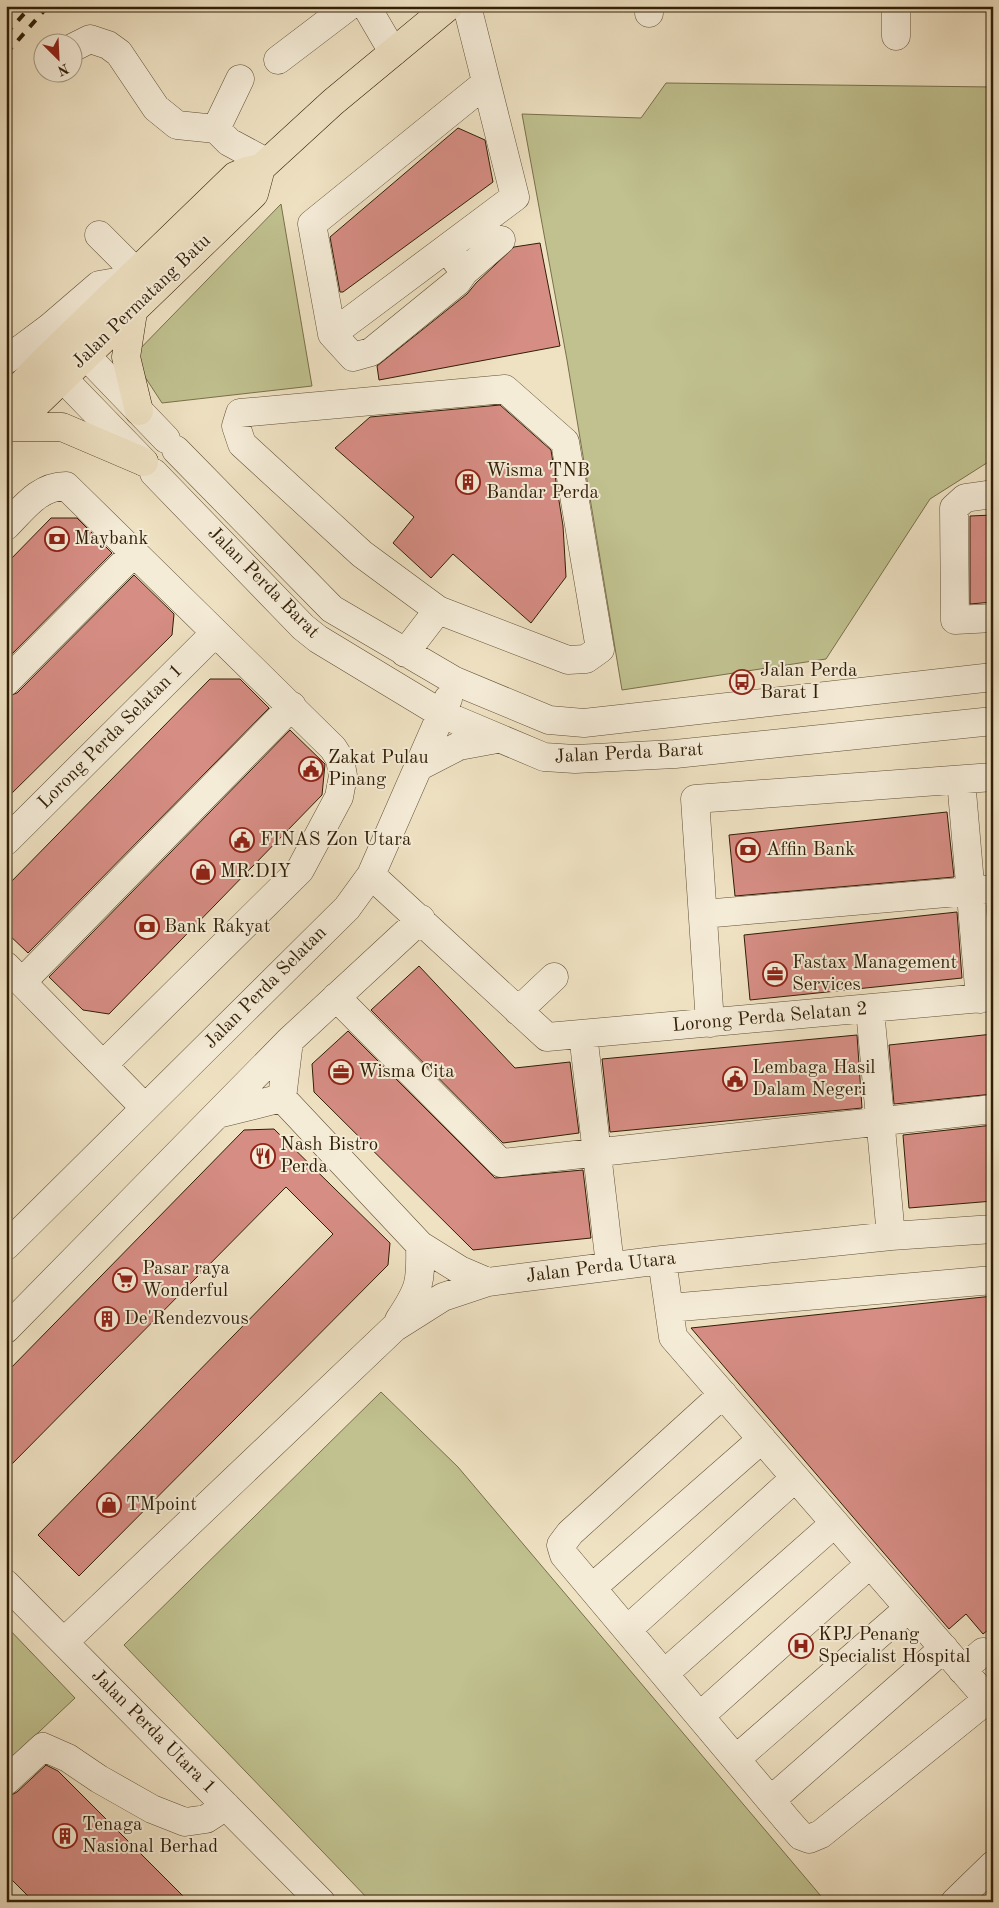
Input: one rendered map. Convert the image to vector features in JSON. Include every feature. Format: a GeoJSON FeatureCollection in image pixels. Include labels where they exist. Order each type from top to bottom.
{"type":"FeatureCollection","features":[{"type":"Feature","properties":{"kind":"main road","name":"Jalan Permatang Batu"},"geometry":{"type":"LineString","coordinates":[[6,418],[14,419],[30,410],[54,369],[59,333],[132,276],[235,176],[263,165],[449,6]]}},
{"type":"Feature","properties":{"kind":"main road","name":"Jalan Permatang Batu"},"geometry":{"type":"LineString","coordinates":[[6,401],[54,369],[86,356],[254,194],[263,165]]}},
{"type":"Feature","properties":{"kind":"main road"},"geometry":{"type":"LineString","coordinates":[[133,312],[126,357],[139,411]]}},
{"type":"Feature","properties":{"kind":"main road"},"geometry":{"type":"LineString","coordinates":[[6,427],[46,426],[62,428],[149,467]]}},
{"type":"Feature","properties":{"kind":"street"},"geometry":{"type":"LineString","coordinates":[[278,60],[349,6]]}},
{"type":"Feature","properties":{"kind":"street"},"geometry":{"type":"LineString","coordinates":[[366,6],[393,52]]}},
{"type":"Feature","properties":{"kind":"street"},"geometry":{"type":"LineString","coordinates":[[332,334],[515,197],[467,6]]}},
{"type":"Feature","properties":{"kind":"street"},"geometry":{"type":"LineString","coordinates":[[896,6],[896,36]]}},
{"type":"Feature","properties":{"kind":"street"},"geometry":{"type":"LineString","coordinates":[[82,42],[90,38],[108,45],[119,54],[156,108],[177,125],[216,129],[229,142],[263,165]]}},
{"type":"Feature","properties":{"kind":"street"},"geometry":{"type":"LineString","coordinates":[[216,129],[240,79]]}},
{"type":"Feature","properties":{"kind":"street"},"geometry":{"type":"LineString","coordinates":[[486,83],[312,224],[332,334],[353,357],[371,352],[458,282],[464,272],[501,240]]}},
{"type":"Feature","properties":{"kind":"street"},"geometry":{"type":"LineString","coordinates":[[99,235],[132,276]]}},
{"type":"Feature","properties":{"kind":"street"},"geometry":{"type":"LineString","coordinates":[[447,248],[464,272]]}},
{"type":"Feature","properties":{"kind":"street"},"geometry":{"type":"LineString","coordinates":[[6,360],[59,333]]}},
{"type":"Feature","properties":{"kind":"street","name":"Jalan Perda Barat"},"geometry":{"type":"LineString","coordinates":[[59,333],[86,356],[332,610],[455,682],[549,720],[584,723],[993,678]]}},
{"type":"Feature","properties":{"kind":"street","name":"Jalan Perda Barat"},"geometry":{"type":"LineString","coordinates":[[54,369],[303,627],[318,639],[442,714],[496,739],[544,758],[575,759],[675,754],[993,721]]}},
{"type":"Feature","properties":{"kind":"street"},"geometry":{"type":"LineString","coordinates":[[506,389],[565,442],[600,649],[586,659],[568,660],[438,610],[362,554],[242,444],[236,426],[240,413],[506,389]]}},
{"type":"Feature","properties":{"kind":"street"},"geometry":{"type":"LineString","coordinates":[[6,526],[40,493],[53,486],[66,486],[292,706],[333,748],[340,759],[343,776],[339,797],[300,870],[103,1065]]}},
{"type":"Feature","properties":{"kind":"street"},"geometry":{"type":"LineString","coordinates":[[993,494],[965,498],[954,508],[955,620],[993,618]]}},
{"type":"Feature","properties":{"kind":"street"},"geometry":{"type":"LineString","coordinates":[[6,682],[134,553]]}},
{"type":"Feature","properties":{"kind":"street"},"geometry":{"type":"LineString","coordinates":[[405,653],[438,610]]}},
{"type":"Feature","properties":{"kind":"street","name":"Lorong Perda Selatan 1"},"geometry":{"type":"LineString","coordinates":[[6,841],[215,633]]}},
{"type":"Feature","properties":{"kind":"street","name":"Jalan Perda Selatan"},"geometry":{"type":"LineString","coordinates":[[6,1246],[347,908],[371,875],[455,682]]}},
{"type":"Feature","properties":{"kind":"street"},"geometry":{"type":"LineString","coordinates":[[145,1108],[14,974],[292,706]]}},
{"type":"Feature","properties":{"kind":"street"},"geometry":{"type":"LineString","coordinates":[[420,766],[460,746],[496,739]]}},
{"type":"Feature","properties":{"kind":"street"},"geometry":{"type":"LineString","coordinates":[[710,1023],[695,799],[993,777]]}},
{"type":"Feature","properties":{"kind":"street"},"geometry":{"type":"LineString","coordinates":[[961,780],[982,890],[986,998]]}},
{"type":"Feature","properties":{"kind":"street"},"geometry":{"type":"LineString","coordinates":[[371,875],[421,919],[518,1011],[554,977]]}},
{"type":"Feature","properties":{"kind":"street"},"geometry":{"type":"LineString","coordinates":[[703,914],[982,890]]}},
{"type":"Feature","properties":{"kind":"street"},"geometry":{"type":"LineString","coordinates":[[6,1329],[290,1041],[421,919]]}},
{"type":"Feature","properties":{"kind":"street"},"geometry":{"type":"LineString","coordinates":[[336,998],[501,1163],[993,1109]]}},
{"type":"Feature","properties":{"kind":"street","name":"Lorong Perda Selatan 2"},"geometry":{"type":"LineString","coordinates":[[518,1011],[547,1037],[870,1010],[986,998]]}},
{"type":"Feature","properties":{"kind":"street"},"geometry":{"type":"LineString","coordinates":[[870,1010],[892,1236]]}},
{"type":"Feature","properties":{"kind":"street"},"geometry":{"type":"LineString","coordinates":[[583,1034],[610,1265]]}},
{"type":"Feature","properties":{"kind":"street"},"geometry":{"type":"LineString","coordinates":[[282,1098],[290,1041]]}},
{"type":"Feature","properties":{"kind":"street"},"geometry":{"type":"LineString","coordinates":[[218,1114],[282,1098]]}},
{"type":"Feature","properties":{"kind":"street"},"geometry":{"type":"LineString","coordinates":[[282,1098],[420,1245],[460,1270],[488,1282]]}},
{"type":"Feature","properties":{"kind":"street","name":"Jalan Perda Utara"},"geometry":{"type":"LineString","coordinates":[[394,1328],[443,1297],[488,1282],[610,1265],[892,1236],[993,1229]]}},
{"type":"Feature","properties":{"kind":"street"},"geometry":{"type":"LineString","coordinates":[[64,1642],[394,1328],[416,1296],[421,1279],[420,1245]]}},
{"type":"Feature","properties":{"kind":"street"},"geometry":{"type":"LineString","coordinates":[[662,1260],[673,1337],[723,1394],[762,1439],[795,1478],[944,1648],[990,1702],[821,1834],[809,1839],[801,1836],[736,1759],[593,1587],[564,1555],[561,1545],[570,1533],[723,1394]]}},
{"type":"Feature","properties":{"kind":"street"},"geometry":{"type":"LineString","coordinates":[[669,1308],[993,1280]]}},
{"type":"Feature","properties":{"kind":"street"},"geometry":{"type":"LineString","coordinates":[[593,1587],[762,1439]]}},
{"type":"Feature","properties":{"kind":"street"},"geometry":{"type":"LineString","coordinates":[[628,1629],[795,1478]]}},
{"type":"Feature","properties":{"kind":"street"},"geometry":{"type":"LineString","coordinates":[[665,1673],[835,1523]]}},
{"type":"Feature","properties":{"kind":"street"},"geometry":{"type":"LineString","coordinates":[[700,1716],[870,1564]]}},
{"type":"Feature","properties":{"kind":"street","name":"Jalan Perda Utara 1"},"geometry":{"type":"LineString","coordinates":[[6,1584],[321,1902]]}},
{"type":"Feature","properties":{"kind":"street"},"geometry":{"type":"LineString","coordinates":[[736,1759],[909,1608]]}},
{"type":"Feature","properties":{"kind":"street"},"geometry":{"type":"LineString","coordinates":[[771,1800],[944,1648]]}},
{"type":"Feature","properties":{"kind":"street"},"geometry":{"type":"LineString","coordinates":[[962,1670],[990,1654]]}},
{"type":"Feature","properties":{"kind":"street"},"geometry":{"type":"LineString","coordinates":[[6,1781],[43,1747],[68,1758],[98,1779],[152,1809],[185,1822],[206,1819],[226,1806]]}},
{"type":"Feature","properties":{"kind":"street"},"geometry":{"type":"LineString","coordinates":[[955,1902],[993,1865]]}},
{"type":"Feature","properties":{"kind":"green space"},"geometry":{"type":"Polygon","coordinates":[[[666,83],[993,87],[993,459],[930,499],[826,659],[622,690],[567,360],[522,114],[641,118],[666,83]]]}},
{"type":"Feature","properties":{"kind":"green space"},"geometry":{"type":"Polygon","coordinates":[[[281,204],[312,386],[162,403],[132,357],[281,204]]]}},
{"type":"Feature","properties":{"kind":"green space"},"geometry":{"type":"Polygon","coordinates":[[[381,1392],[458,1467],[826,1902],[371,1902],[124,1645],[381,1392]]]}},
{"type":"Feature","properties":{"kind":"green space"},"geometry":{"type":"Polygon","coordinates":[[[6,1626],[75,1698],[6,1763],[6,1626]]]}},
{"type":"Feature","properties":{"kind":"building"},"geometry":{"type":"Polygon","coordinates":[[[458,128],[485,140],[493,182],[343,292],[340,292],[330,237],[458,128]]]}},
{"type":"Feature","properties":{"kind":"building"},"geometry":{"type":"Polygon","coordinates":[[[540,243],[560,346],[379,380],[377,366],[467,294],[514,247],[540,243]]]}},
{"type":"Feature","properties":{"kind":"building","name":"Wisma TNB Bandar Perda"},"geometry":{"type":"Polygon","coordinates":[[[500,405],[551,450],[563,526],[566,577],[531,623],[453,554],[431,578],[393,543],[414,517],[335,448],[370,417],[500,405]]]}},
{"type":"Feature","properties":{"kind":"building"},"geometry":{"type":"Polygon","coordinates":[[[993,515],[993,602],[970,604],[970,516],[993,515]]]}},
{"type":"Feature","properties":{"kind":"building"},"geometry":{"type":"Polygon","coordinates":[[[51,518],[77,518],[112,553],[6,660],[6,564],[51,518]]]}},
{"type":"Feature","properties":{"kind":"building"},"geometry":{"type":"Polygon","coordinates":[[[134,575],[174,614],[172,635],[6,799],[6,697],[17,693],[134,575]]]}},
{"type":"Feature","properties":{"kind":"building"},"geometry":{"type":"Polygon","coordinates":[[[210,679],[240,679],[269,708],[28,953],[6,932],[6,887],[210,679]]]}},
{"type":"Feature","properties":{"kind":"building"},"geometry":{"type":"Polygon","coordinates":[[[290,730],[325,764],[322,795],[109,1014],[83,1010],[49,977],[290,730]]]}},
{"type":"Feature","properties":{"kind":"building"},"geometry":{"type":"Polygon","coordinates":[[[947,812],[954,877],[735,896],[729,835],[947,812]]]}},
{"type":"Feature","properties":{"kind":"building"},"geometry":{"type":"Polygon","coordinates":[[[993,909],[993,965],[988,910],[993,909]]]}},
{"type":"Feature","properties":{"kind":"building"},"geometry":{"type":"Polygon","coordinates":[[[957,912],[962,978],[750,1000],[744,935],[957,912]]]}},
{"type":"Feature","properties":{"kind":"building"},"geometry":{"type":"Polygon","coordinates":[[[419,966],[515,1068],[570,1062],[579,1133],[503,1143],[371,1010],[419,966]]]}},
{"type":"Feature","properties":{"kind":"building"},"geometry":{"type":"Polygon","coordinates":[[[348,1031],[495,1178],[583,1170],[591,1238],[473,1250],[314,1092],[312,1064],[348,1031]]]}},
{"type":"Feature","properties":{"kind":"building"},"geometry":{"type":"Polygon","coordinates":[[[993,1034],[993,1094],[894,1104],[889,1045],[993,1034]]]}},
{"type":"Feature","properties":{"kind":"building"},"geometry":{"type":"Polygon","coordinates":[[[857,1035],[862,1108],[610,1132],[602,1059],[857,1035]]]}},
{"type":"Feature","properties":{"kind":"building"},"geometry":{"type":"Polygon","coordinates":[[[993,1125],[993,1201],[909,1208],[903,1135],[993,1125]]]}},
{"type":"Feature","properties":{"kind":"building","name":"De'Rendezvous"},"geometry":{"type":"Polygon","coordinates":[[[274,1129],[390,1243],[388,1265],[79,1576],[38,1535],[333,1234],[286,1187],[6,1470],[6,1373],[244,1130],[274,1129]]]}},
{"type":"Feature","properties":{"kind":"building"},"geometry":{"type":"Polygon","coordinates":[[[993,1296],[993,1626],[983,1634],[966,1614],[949,1629],[691,1328],[993,1296]]]}},
{"type":"Feature","properties":{"kind":"building","name":"Tenaga Nasional Berhad"},"geometry":{"type":"Polygon","coordinates":[[[46,1765],[58,1771],[189,1902],[34,1902],[6,1874],[6,1798],[17,1792],[46,1765]]]}},
{"type":"Feature","properties":{"kind":"railway"},"geometry":{"type":"LineString","coordinates":[[6,34],[31,6]]}},
{"type":"Feature","properties":{"kind":"railway"},"geometry":{"type":"LineString","coordinates":[[6,54],[48,6]]}},
{"type":"Feature","properties":{"kind":"place","name":"Wisma TNB Bandar Perda"},"geometry":{"type":"Point","coordinates":[468,482]}},
{"type":"Feature","properties":{"kind":"place","name":"Maybank"},"geometry":{"type":"Point","coordinates":[57,539]}},
{"type":"Feature","properties":{"kind":"place","name":"Jalan Perda Barat I"},"geometry":{"type":"Point","coordinates":[742,682]}},
{"type":"Feature","properties":{"kind":"place","name":"Zakat Pulau Pinang"},"geometry":{"type":"Point","coordinates":[311,769]}},
{"type":"Feature","properties":{"kind":"place","name":"FINAS Zon Utara"},"geometry":{"type":"Point","coordinates":[242,840]}},
{"type":"Feature","properties":{"kind":"place","name":"Affin Bank"},"geometry":{"type":"Point","coordinates":[748,850]}},
{"type":"Feature","properties":{"kind":"place","name":"MR.DIY"},"geometry":{"type":"Point","coordinates":[203,872]}},
{"type":"Feature","properties":{"kind":"place","name":"Bank Rakyat"},"geometry":{"type":"Point","coordinates":[147,927]}},
{"type":"Feature","properties":{"kind":"place","name":"Fastax Management Services"},"geometry":{"type":"Point","coordinates":[775,974]}},
{"type":"Feature","properties":{"kind":"place","name":"Wisma Cita"},"geometry":{"type":"Point","coordinates":[341,1072]}},
{"type":"Feature","properties":{"kind":"place","name":"Lembaga Hasil Dalam Negeri"},"geometry":{"type":"Point","coordinates":[735,1079]}},
{"type":"Feature","properties":{"kind":"place","name":"Nash Bistro Perda"},"geometry":{"type":"Point","coordinates":[263,1156]}},
{"type":"Feature","properties":{"kind":"place","name":"Pasar raya Wonderful"},"geometry":{"type":"Point","coordinates":[125,1280]}},
{"type":"Feature","properties":{"kind":"place","name":"De'Rendezvous"},"geometry":{"type":"Point","coordinates":[107,1319]}},
{"type":"Feature","properties":{"kind":"place","name":"TMpoint"},"geometry":{"type":"Point","coordinates":[109,1505]}},
{"type":"Feature","properties":{"kind":"place","name":"KPJ Penang Specialist Hospital"},"geometry":{"type":"Point","coordinates":[801,1646]}},
{"type":"Feature","properties":{"kind":"place","name":"Tenaga Nasional Berhad"},"geometry":{"type":"Point","coordinates":[65,1836]}}]}
